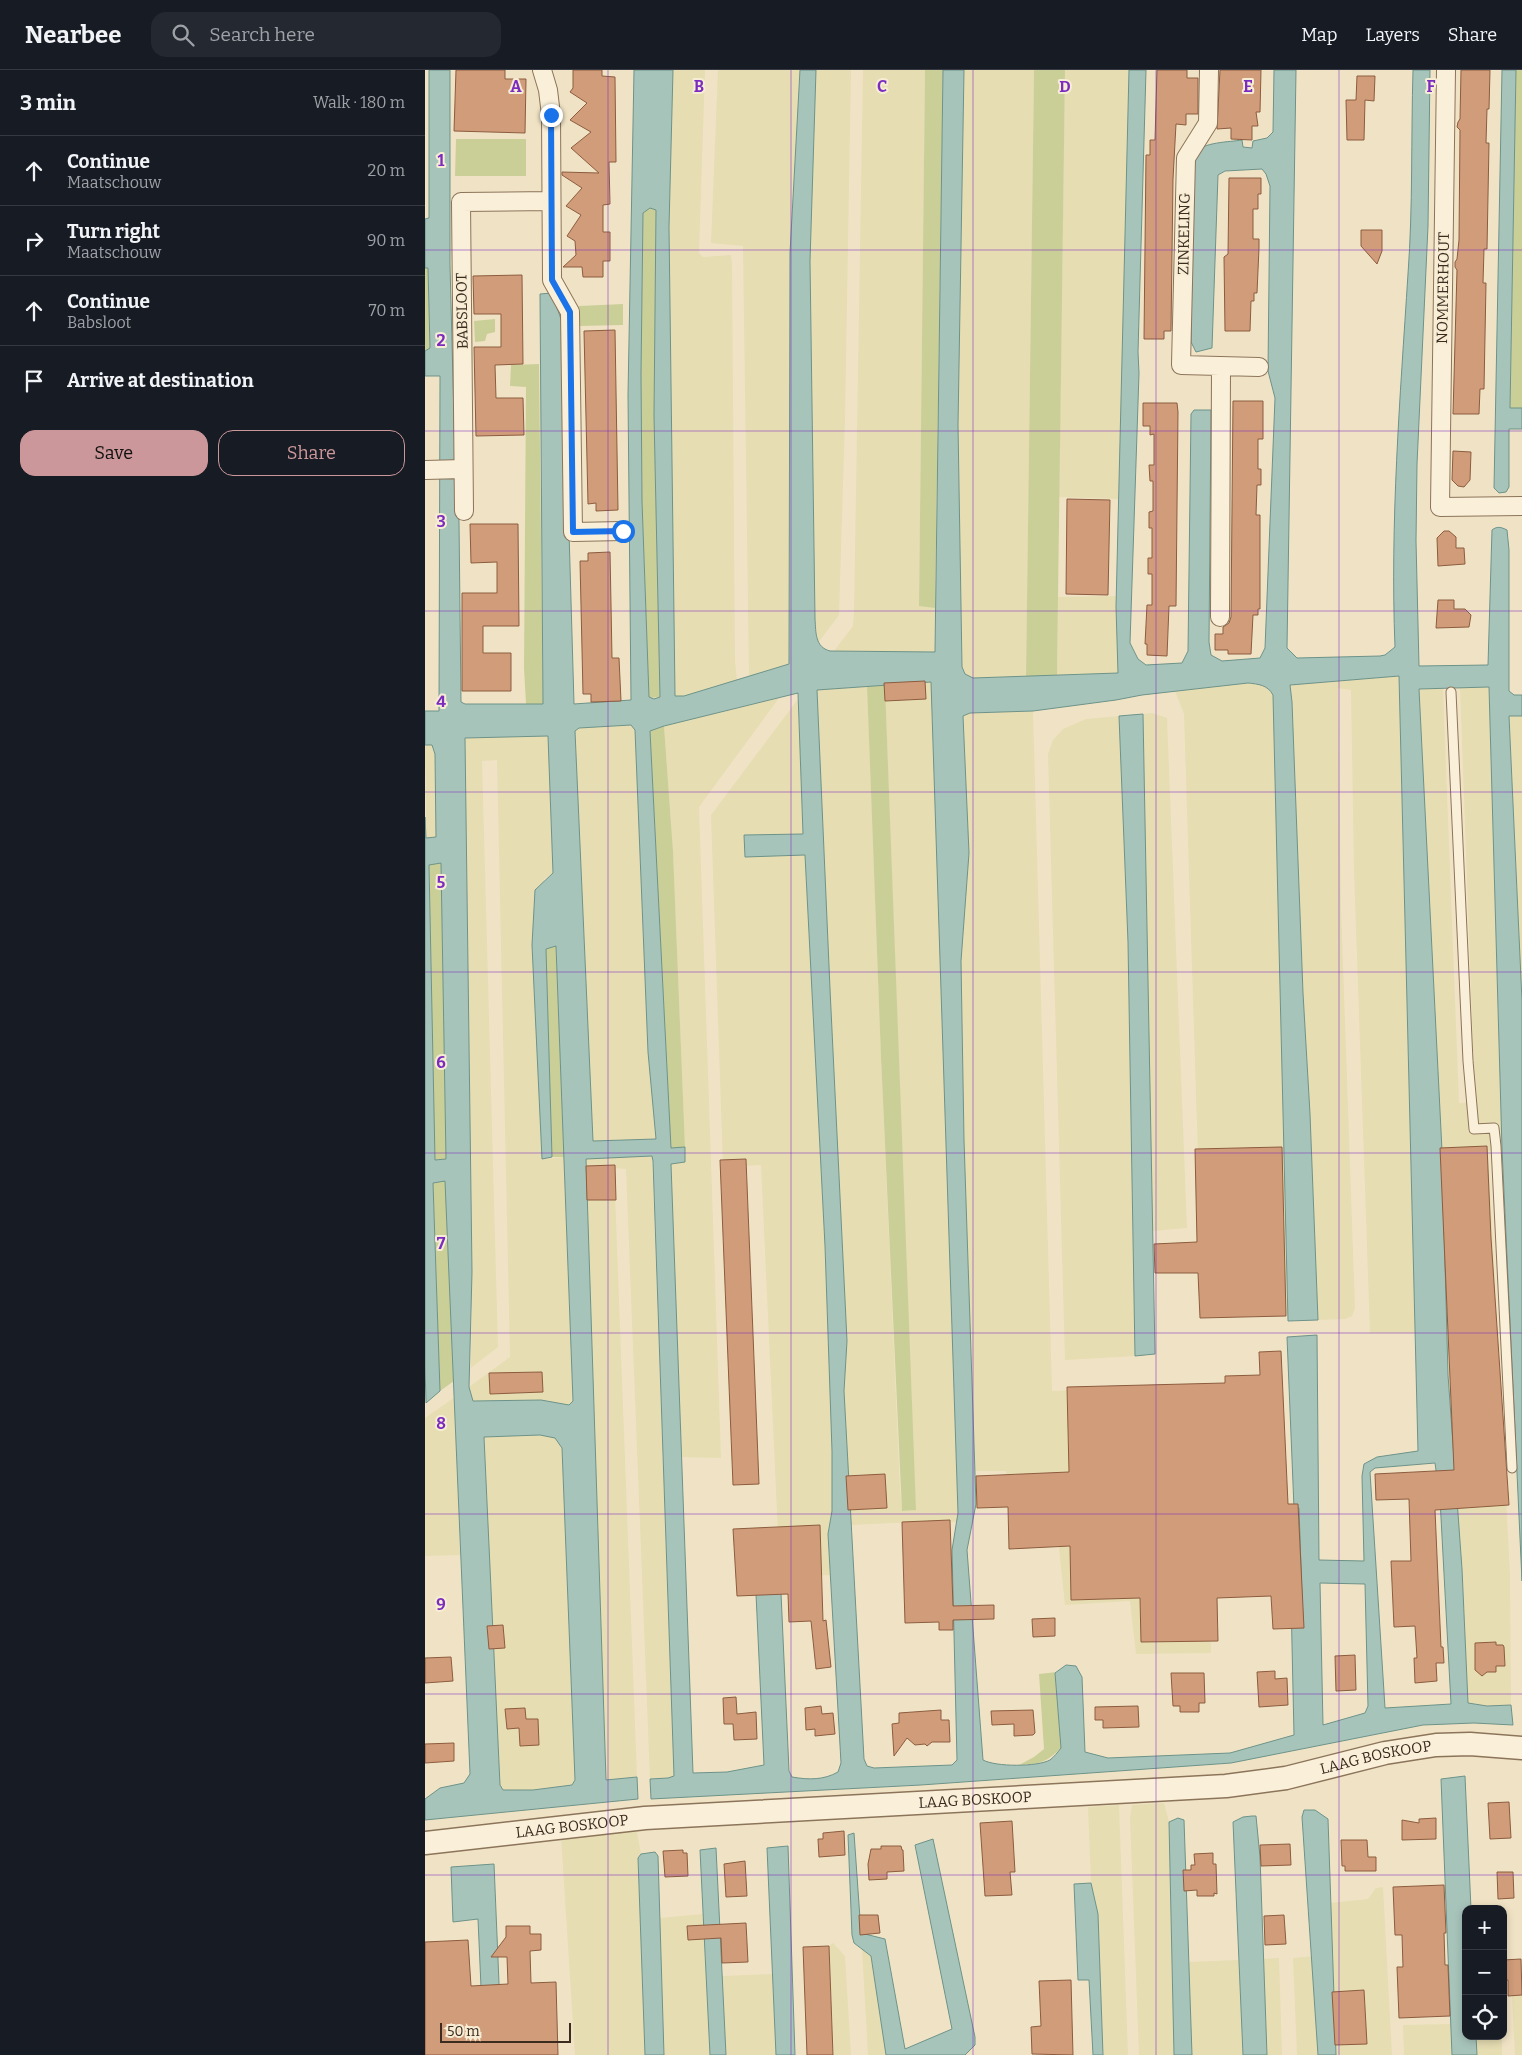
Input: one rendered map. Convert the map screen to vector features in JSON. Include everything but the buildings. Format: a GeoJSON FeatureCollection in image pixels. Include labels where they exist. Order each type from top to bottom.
{"type":"FeatureCollection","features":[{"type":"Feature","properties":{"kind":"street"},"geometry":{"type":"LineString","coordinates":[[542,70],[548,90],[551,115],[552,280],[570,312],[573,532],[623,531]]}},
{"type":"Feature","properties":{"kind":"street","name":"ZINKELING"},"geometry":{"type":"LineString","coordinates":[[1209,70],[1208,123],[1186,158],[1181,365],[1259,367]]}},
{"type":"Feature","properties":{"kind":"street","name":"NOMMERHOUT"},"geometry":{"type":"LineString","coordinates":[[1446,70],[1440,507],[1522,506]]}},
{"type":"Feature","properties":{"kind":"street","name":"BABSLOOT"},"geometry":{"type":"LineString","coordinates":[[464,511],[461,202],[551,201]]}},
{"type":"Feature","properties":{"kind":"street"},"geometry":{"type":"LineString","coordinates":[[1220,616],[1221,366]]}},
{"type":"Feature","properties":{"kind":"street"},"geometry":{"type":"LineString","coordinates":[[426,470],[463,469]]}},
{"type":"Feature","properties":{"kind":"street","name":"LAAG BOSKOOP"},"geometry":{"type":"LineString","coordinates":[[425,1844],[645,1818],[1226,1786],[1286,1778],[1385,1753],[1436,1745],[1470,1744],[1522,1748]]}},
{"type":"Feature","properties":{"kind":"lane"},"geometry":{"type":"LineString","coordinates":[[1451,692],[1468,1061],[1474,1129],[1494,1128],[1496,1146],[1512,1468]]}},
{"type":"Feature","properties":{"kind":"shaded area"},"geometry":{"type":"Polygon","coordinates":[[[673,70],[705,70],[699,253],[703,257],[731,255],[732,264],[735,661],[737,680],[684,696],[675,696],[669,227],[673,70]]]}},
{"type":"Feature","properties":{"kind":"shaded area"},"geometry":{"type":"Polygon","coordinates":[[[718,70],[800,70],[790,253],[789,664],[749,676],[743,246],[711,243],[718,70]]]}},
{"type":"Feature","properties":{"kind":"shaded area"},"geometry":{"type":"Polygon","coordinates":[[[816,70],[851,70],[845,419],[839,615],[818,643],[815,619],[810,261],[816,70]]]}},
{"type":"Feature","properties":{"kind":"shaded area"},"geometry":{"type":"Polygon","coordinates":[[[863,70],[925,70],[919,605],[935,608],[935,653],[834,651],[853,626],[854,612],[863,70]]]}},
{"type":"Feature","properties":{"kind":"shaded area"},"geometry":{"type":"Polygon","coordinates":[[[964,70],[1034,70],[1026,677],[973,678],[965,674],[962,667],[958,425],[964,70]]]}},
{"type":"Feature","properties":{"kind":"shaded area"},"geometry":{"type":"Polygon","coordinates":[[[1065,70],[1129,70],[1119,499],[1059,497],[1065,70]]]}},
{"type":"Feature","properties":{"kind":"shaded area"},"geometry":{"type":"Polygon","coordinates":[[[1117,596],[1118,673],[1057,675],[1058,597],[1117,596]]]}},
{"type":"Feature","properties":{"kind":"shaded area"},"geometry":{"type":"Polygon","coordinates":[[[1399,676],[1415,1333],[1370,1333],[1354,871],[1351,690],[1338,688],[1341,908],[1355,1308],[1352,1316],[1345,1319],[1318,1320],[1290,685],[1399,676]]]}},
{"type":"Feature","properties":{"kind":"shaded area"},"geometry":{"type":"Polygon","coordinates":[[[932,682],[958,1513],[957,1522],[936,1521],[851,1525],[844,1391],[847,1341],[817,689],[867,686],[881,1058],[902,1511],[915,1510],[885,685],[932,682]]]}},
{"type":"Feature","properties":{"kind":"shaded area"},"geometry":{"type":"Polygon","coordinates":[[[1248,683],[1262,685],[1270,689],[1273,695],[1288,1314],[1203,1317],[1184,714],[1175,691],[1248,683]]]}},
{"type":"Feature","properties":{"kind":"shaded area"},"geometry":{"type":"Polygon","coordinates":[[[1489,686],[1502,1148],[1488,1151],[1510,1575],[1511,1705],[1487,1706],[1468,1703],[1462,1569],[1448,1375],[1419,689],[1443,688],[1459,1103],[1475,1102],[1460,687],[1489,686]]]}},
{"type":"Feature","properties":{"kind":"shaded area"},"geometry":{"type":"Polygon","coordinates":[[[779,698],[699,807],[721,1458],[681,1457],[671,1164],[685,1161],[685,1147],[673,851],[664,726],[779,698]]]}},
{"type":"Feature","properties":{"kind":"shaded area"},"geometry":{"type":"Polygon","coordinates":[[[798,699],[803,835],[744,836],[745,856],[805,854],[825,1246],[832,1451],[832,1511],[828,1534],[830,1575],[780,1577],[761,1165],[723,1167],[711,815],[798,699]]]}},
{"type":"Feature","properties":{"kind":"shaded area"},"geometry":{"type":"Polygon","coordinates":[[[1033,711],[1052,1391],[1204,1384],[1211,1653],[1136,1654],[1130,1601],[1065,1605],[1056,1520],[1010,1522],[1006,1471],[975,1471],[964,1140],[961,961],[969,853],[963,716],[970,713],[1033,711]]]}},
{"type":"Feature","properties":{"kind":"shaded area"},"geometry":{"type":"Polygon","coordinates":[[[1152,713],[1167,718],[1187,1228],[1152,1231],[1143,714],[1152,713]]]}},
{"type":"Feature","properties":{"kind":"shaded area"},"geometry":{"type":"Polygon","coordinates":[[[1119,716],[1128,942],[1135,1356],[1065,1360],[1048,754],[1053,740],[1063,729],[1086,719],[1119,716]]]}},
{"type":"Feature","properties":{"kind":"shaded area"},"geometry":{"type":"Polygon","coordinates":[[[1509,716],[1522,716],[1522,1001],[1517,886],[1509,716]]]}},
{"type":"Feature","properties":{"kind":"shaded area"},"geometry":{"type":"Polygon","coordinates":[[[632,725],[635,730],[648,1052],[656,1139],[593,1141],[575,731],[579,728],[632,725]]]}},
{"type":"Feature","properties":{"kind":"shaded area"},"geometry":{"type":"Polygon","coordinates":[[[548,736],[553,873],[544,879],[542,1159],[564,1157],[573,1402],[569,1405],[541,1400],[473,1401],[469,1387],[510,1357],[497,760],[482,761],[498,1347],[471,1368],[472,1272],[465,738],[548,736]]]}},
{"type":"Feature","properties":{"kind":"shaded area"},"geometry":{"type":"Polygon","coordinates":[[[425,745],[432,745],[435,754],[437,837],[432,838],[426,838],[425,745]]]}},
{"type":"Feature","properties":{"kind":"shaded area"},"geometry":{"type":"Polygon","coordinates":[[[652,1156],[674,1776],[650,1779],[626,1169],[614,1168],[637,1777],[606,1780],[585,1159],[652,1156]]]}},
{"type":"Feature","properties":{"kind":"shaded area"},"geometry":{"type":"Polygon","coordinates":[[[455,1397],[460,1555],[425,1556],[425,1418],[455,1397]]]}},
{"type":"Feature","properties":{"kind":"shaded area"},"geometry":{"type":"Polygon","coordinates":[[[540,1435],[555,1438],[562,1448],[575,1780],[572,1785],[533,1790],[503,1791],[500,1785],[484,1437],[540,1435]]]}},
{"type":"Feature","properties":{"kind":"shaded area"},"geometry":{"type":"Polygon","coordinates":[[[1164,1803],[1169,1822],[1174,2055],[1139,2055],[1130,1818],[1132,1805],[1164,1803]]]}},
{"type":"Feature","properties":{"kind":"shaded area"},"geometry":{"type":"Polygon","coordinates":[[[1119,1805],[1128,2055],[1103,2055],[1098,1914],[1091,1883],[1088,1807],[1119,1805]]]}},
{"type":"Feature","properties":{"kind":"shaded area"},"geometry":{"type":"Polygon","coordinates":[[[637,1832],[641,1854],[638,1858],[645,2055],[575,2055],[561,1836],[637,1832]]]}},
{"type":"Feature","properties":{"kind":"shaded area"},"geometry":{"type":"Polygon","coordinates":[[[1383,1887],[1392,2055],[1336,2055],[1330,1903],[1368,1899],[1376,1888],[1383,1887]]]}},
{"type":"Feature","properties":{"kind":"shaded area"},"geometry":{"type":"Polygon","coordinates":[[[703,1914],[710,2055],[664,2055],[660,1918],[703,1914]]]}},
{"type":"Feature","properties":{"kind":"shaded area"},"geometry":{"type":"Polygon","coordinates":[[[833,1943],[845,1956],[851,2055],[834,2055],[829,1946],[833,1943]]]}},
{"type":"Feature","properties":{"kind":"shaded area"},"geometry":{"type":"Polygon","coordinates":[[[862,1949],[871,1956],[886,2055],[868,2055],[862,1949]]]}},
{"type":"Feature","properties":{"kind":"shaded area"},"geometry":{"type":"Polygon","coordinates":[[[1313,1956],[1318,2055],[1297,2055],[1293,1958],[1313,1956]]]}},
{"type":"Feature","properties":{"kind":"shaded area"},"geometry":{"type":"Polygon","coordinates":[[[1279,1958],[1282,2055],[1267,2055],[1263,1959],[1279,1958]]]}},
{"type":"Feature","properties":{"kind":"shaded area"},"geometry":{"type":"Polygon","coordinates":[[[1239,1960],[1243,2055],[1192,2055],[1189,1962],[1239,1960]]]}},
{"type":"Feature","properties":{"kind":"shaded area"},"geometry":{"type":"Polygon","coordinates":[[[772,1974],[776,2055],[726,2055],[722,1976],[772,1974]]]}},
{"type":"Feature","properties":{"kind":"shaded area"},"geometry":{"type":"Polygon","coordinates":[[[1522,1974],[1522,2055],[1515,2055],[1511,1975],[1522,1974]]]}},
{"type":"Feature","properties":{"kind":"shaded area"},"geometry":{"type":"Polygon","coordinates":[[[1451,2024],[1452,2055],[1404,2055],[1403,2025],[1451,2024]]]}},
{"type":"Feature","properties":{"kind":"shaded area"},"geometry":{"type":"Polygon","coordinates":[[[1476,2040],[1502,2040],[1502,2055],[1477,2055],[1476,2040]]]}},
{"type":"Feature","properties":{"kind":"green space"},"geometry":{"type":"Polygon","coordinates":[[[925,70],[943,70],[935,608],[919,606],[925,70]]]}},
{"type":"Feature","properties":{"kind":"green space"},"geometry":{"type":"Polygon","coordinates":[[[1034,70],[1065,70],[1057,675],[1026,677],[1034,70]]]}},
{"type":"Feature","properties":{"kind":"green space"},"geometry":{"type":"Polygon","coordinates":[[[1516,70],[1522,70],[1522,408],[1510,409],[1516,70]]]}},
{"type":"Feature","properties":{"kind":"green space"},"geometry":{"type":"Polygon","coordinates":[[[456,139],[526,139],[526,176],[455,176],[456,139]]]}},
{"type":"Feature","properties":{"kind":"green space"},"geometry":{"type":"Polygon","coordinates":[[[650,208],[656,210],[654,415],[660,697],[649,698],[642,501],[641,374],[643,213],[650,208]]]}},
{"type":"Feature","properties":{"kind":"green space"},"geometry":{"type":"Polygon","coordinates":[[[425,268],[428,268],[430,348],[425,351],[425,268]]]}},
{"type":"Feature","properties":{"kind":"green space"},"geometry":{"type":"Polygon","coordinates":[[[623,304],[623,325],[580,326],[579,306],[623,304]]]}},
{"type":"Feature","properties":{"kind":"green space"},"geometry":{"type":"Polygon","coordinates":[[[495,319],[495,332],[487,334],[485,341],[475,342],[474,321],[495,319]]]}},
{"type":"Feature","properties":{"kind":"green space"},"geometry":{"type":"Polygon","coordinates":[[[539,364],[543,704],[526,704],[524,668],[526,387],[510,386],[511,365],[539,364]]]}},
{"type":"Feature","properties":{"kind":"green space"},"geometry":{"type":"Polygon","coordinates":[[[885,685],[916,1510],[902,1511],[881,1058],[867,686],[885,685]]]}},
{"type":"Feature","properties":{"kind":"green space"},"geometry":{"type":"Polygon","coordinates":[[[664,726],[673,851],[685,1147],[671,1149],[650,731],[664,726]]]}},
{"type":"Feature","properties":{"kind":"green space"},"geometry":{"type":"Polygon","coordinates":[[[441,863],[446,1159],[434,1160],[429,864],[441,863]]]}},
{"type":"Feature","properties":{"kind":"green space"},"geometry":{"type":"Polygon","coordinates":[[[556,946],[564,1157],[552,1157],[546,949],[556,946]]]}},
{"type":"Feature","properties":{"kind":"green space"},"geometry":{"type":"Polygon","coordinates":[[[446,1181],[454,1381],[440,1391],[433,1182],[446,1181]]]}},
{"type":"Feature","properties":{"kind":"green space"},"geometry":{"type":"Polygon","coordinates":[[[1057,1672],[1055,1673],[1061,1748],[1042,1762],[1019,1765],[1044,1749],[1039,1674],[1057,1672]]]}},
{"type":"Feature","properties":{"kind":"water"},"geometry":{"type":"Polygon","coordinates":[[[429,70],[450,70],[450,265],[455,458],[459,522],[461,702],[465,704],[543,704],[540,294],[552,293],[563,325],[574,704],[631,700],[628,395],[634,70],[673,70],[669,227],[675,696],[684,696],[789,664],[790,253],[800,70],[816,70],[810,261],[815,619],[817,639],[821,646],[830,651],[935,652],[943,70],[964,70],[958,425],[962,667],[965,674],[973,678],[1118,673],[1116,607],[1129,70],[1146,70],[1130,643],[1138,659],[1146,665],[1182,663],[1188,651],[1191,414],[1194,410],[1211,410],[1209,642],[1211,655],[1222,661],[1260,658],[1265,648],[1275,398],[1268,371],[1270,186],[1262,169],[1225,171],[1218,175],[1212,348],[1196,352],[1191,342],[1193,170],[1195,153],[1199,149],[1217,143],[1242,140],[1243,147],[1252,148],[1253,141],[1267,138],[1273,132],[1274,70],[1296,70],[1287,648],[1297,658],[1380,656],[1385,655],[1395,647],[1395,507],[1410,248],[1413,70],[1430,70],[1428,226],[1417,464],[1416,541],[1419,666],[1488,665],[1492,530],[1501,528],[1507,530],[1509,550],[1509,691],[1514,695],[1522,695],[1522,716],[1509,716],[1522,1001],[1522,1581],[1502,1149],[1489,687],[1419,689],[1442,1151],[1448,1375],[1462,1569],[1468,1703],[1487,1706],[1511,1705],[1513,1725],[1474,1723],[1423,1725],[1231,1763],[921,1785],[651,1799],[650,1779],[674,1776],[653,1161],[652,1156],[586,1159],[606,1780],[637,1777],[638,1799],[425,1820],[425,1799],[440,1788],[464,1783],[470,1774],[445,1181],[433,1183],[440,1391],[426,1403],[425,1367],[425,817],[426,838],[436,837],[435,754],[432,745],[425,745],[425,711],[439,711],[440,376],[425,376],[425,351],[430,348],[428,268],[425,268],[425,219],[429,218],[429,70]],[[650,208],[643,213],[642,501],[649,697],[654,699],[660,697],[654,415],[656,210],[650,208]],[[1399,676],[1290,685],[1318,1320],[1288,1321],[1273,695],[1266,687],[1248,683],[1142,695],[1033,711],[970,713],[963,716],[969,853],[961,961],[964,1140],[976,1504],[967,1550],[983,1760],[997,1764],[1027,1765],[1050,1760],[1056,1754],[1061,1748],[1055,1673],[1066,1665],[1076,1666],[1082,1677],[1085,1752],[1108,1758],[1230,1753],[1294,1735],[1291,1599],[1302,1598],[1299,1508],[1294,1508],[1287,1337],[1317,1335],[1319,1560],[1364,1561],[1362,1476],[1364,1464],[1377,1457],[1418,1451],[1399,676]],[[931,682],[817,690],[847,1341],[844,1391],[864,1759],[867,1766],[874,1768],[952,1765],[957,1760],[952,1550],[958,1513],[931,682]],[[798,693],[650,731],[671,1148],[685,1147],[685,1162],[671,1164],[693,1773],[727,1772],[764,1765],[756,1594],[781,1593],[789,1771],[792,1777],[822,1778],[838,1772],[841,1763],[828,1534],[832,1511],[832,1451],[825,1246],[805,855],[745,857],[744,835],[803,834],[798,693]],[[631,725],[579,728],[575,731],[593,1141],[656,1139],[648,1052],[635,730],[631,725]],[[548,736],[465,738],[472,1272],[469,1387],[473,1401],[541,1400],[569,1405],[573,1401],[556,946],[546,949],[552,1157],[542,1159],[532,945],[535,890],[553,873],[548,736]],[[441,863],[429,865],[435,1160],[446,1159],[441,863]],[[540,1435],[484,1437],[500,1785],[503,1790],[533,1790],[572,1785],[575,1780],[562,1448],[555,1438],[540,1435]],[[1435,1463],[1375,1468],[1370,1472],[1385,1708],[1451,1704],[1440,1499],[1435,1463]],[[1320,1583],[1323,1725],[1365,1713],[1368,1706],[1365,1584],[1320,1583]]]}},
{"type":"Feature","properties":{"kind":"water"},"geometry":{"type":"Polygon","coordinates":[[[1502,70],[1516,70],[1510,408],[1522,408],[1522,429],[1509,429],[1509,487],[1506,492],[1499,493],[1494,488],[1502,70]]]}},
{"type":"Feature","properties":{"kind":"water"},"geometry":{"type":"Polygon","coordinates":[[[1143,714],[1155,1354],[1135,1356],[1128,942],[1119,716],[1143,714]]]}},
{"type":"Feature","properties":{"kind":"water"},"geometry":{"type":"Polygon","coordinates":[[[1465,1776],[1471,1905],[1462,1905],[1462,2040],[1476,2040],[1477,2055],[1452,2055],[1441,1779],[1465,1776]]]}},
{"type":"Feature","properties":{"kind":"water"},"geometry":{"type":"Polygon","coordinates":[[[1304,1810],[1315,1810],[1328,1819],[1336,2055],[1318,2055],[1302,1817],[1304,1810]]]}},
{"type":"Feature","properties":{"kind":"water"},"geometry":{"type":"Polygon","coordinates":[[[1256,1816],[1260,1857],[1267,2055],[1243,2055],[1233,1822],[1243,1817],[1256,1816]]]}},
{"type":"Feature","properties":{"kind":"water"},"geometry":{"type":"Polygon","coordinates":[[[1178,1818],[1184,1820],[1192,2055],[1174,2055],[1169,1822],[1178,1818]]]}},
{"type":"Feature","properties":{"kind":"water"},"geometry":{"type":"Polygon","coordinates":[[[854,1833],[861,1933],[885,1939],[905,2049],[952,2029],[915,1845],[933,1839],[975,2037],[975,2045],[965,2055],[886,2055],[871,1956],[854,1943],[852,1935],[848,1835],[854,1833]]]}},
{"type":"Feature","properties":{"kind":"water"},"geometry":{"type":"Polygon","coordinates":[[[788,1846],[795,2055],[776,2055],[767,1848],[788,1846]]]}},
{"type":"Feature","properties":{"kind":"water"},"geometry":{"type":"Polygon","coordinates":[[[716,1848],[726,2055],[710,2055],[700,1850],[716,1848]]]}},
{"type":"Feature","properties":{"kind":"water"},"geometry":{"type":"Polygon","coordinates":[[[655,1852],[658,1856],[664,2055],[645,2055],[638,1858],[641,1854],[655,1852]]]}},
{"type":"Feature","properties":{"kind":"water"},"geometry":{"type":"Polygon","coordinates":[[[494,1864],[502,2055],[484,2055],[478,1919],[453,1922],[451,1867],[494,1864]]]}},
{"type":"Feature","properties":{"kind":"water"},"geometry":{"type":"Polygon","coordinates":[[[1091,1883],[1098,1914],[1103,2055],[1093,2055],[1089,1980],[1078,1980],[1074,1884],[1091,1883]]]}},
{"type":"Feature","properties":{"kind":"route"},"geometry":{"type":"LineString","coordinates":[[551,115],[552,280],[570,312],[573,532],[623,531]]}}]}
